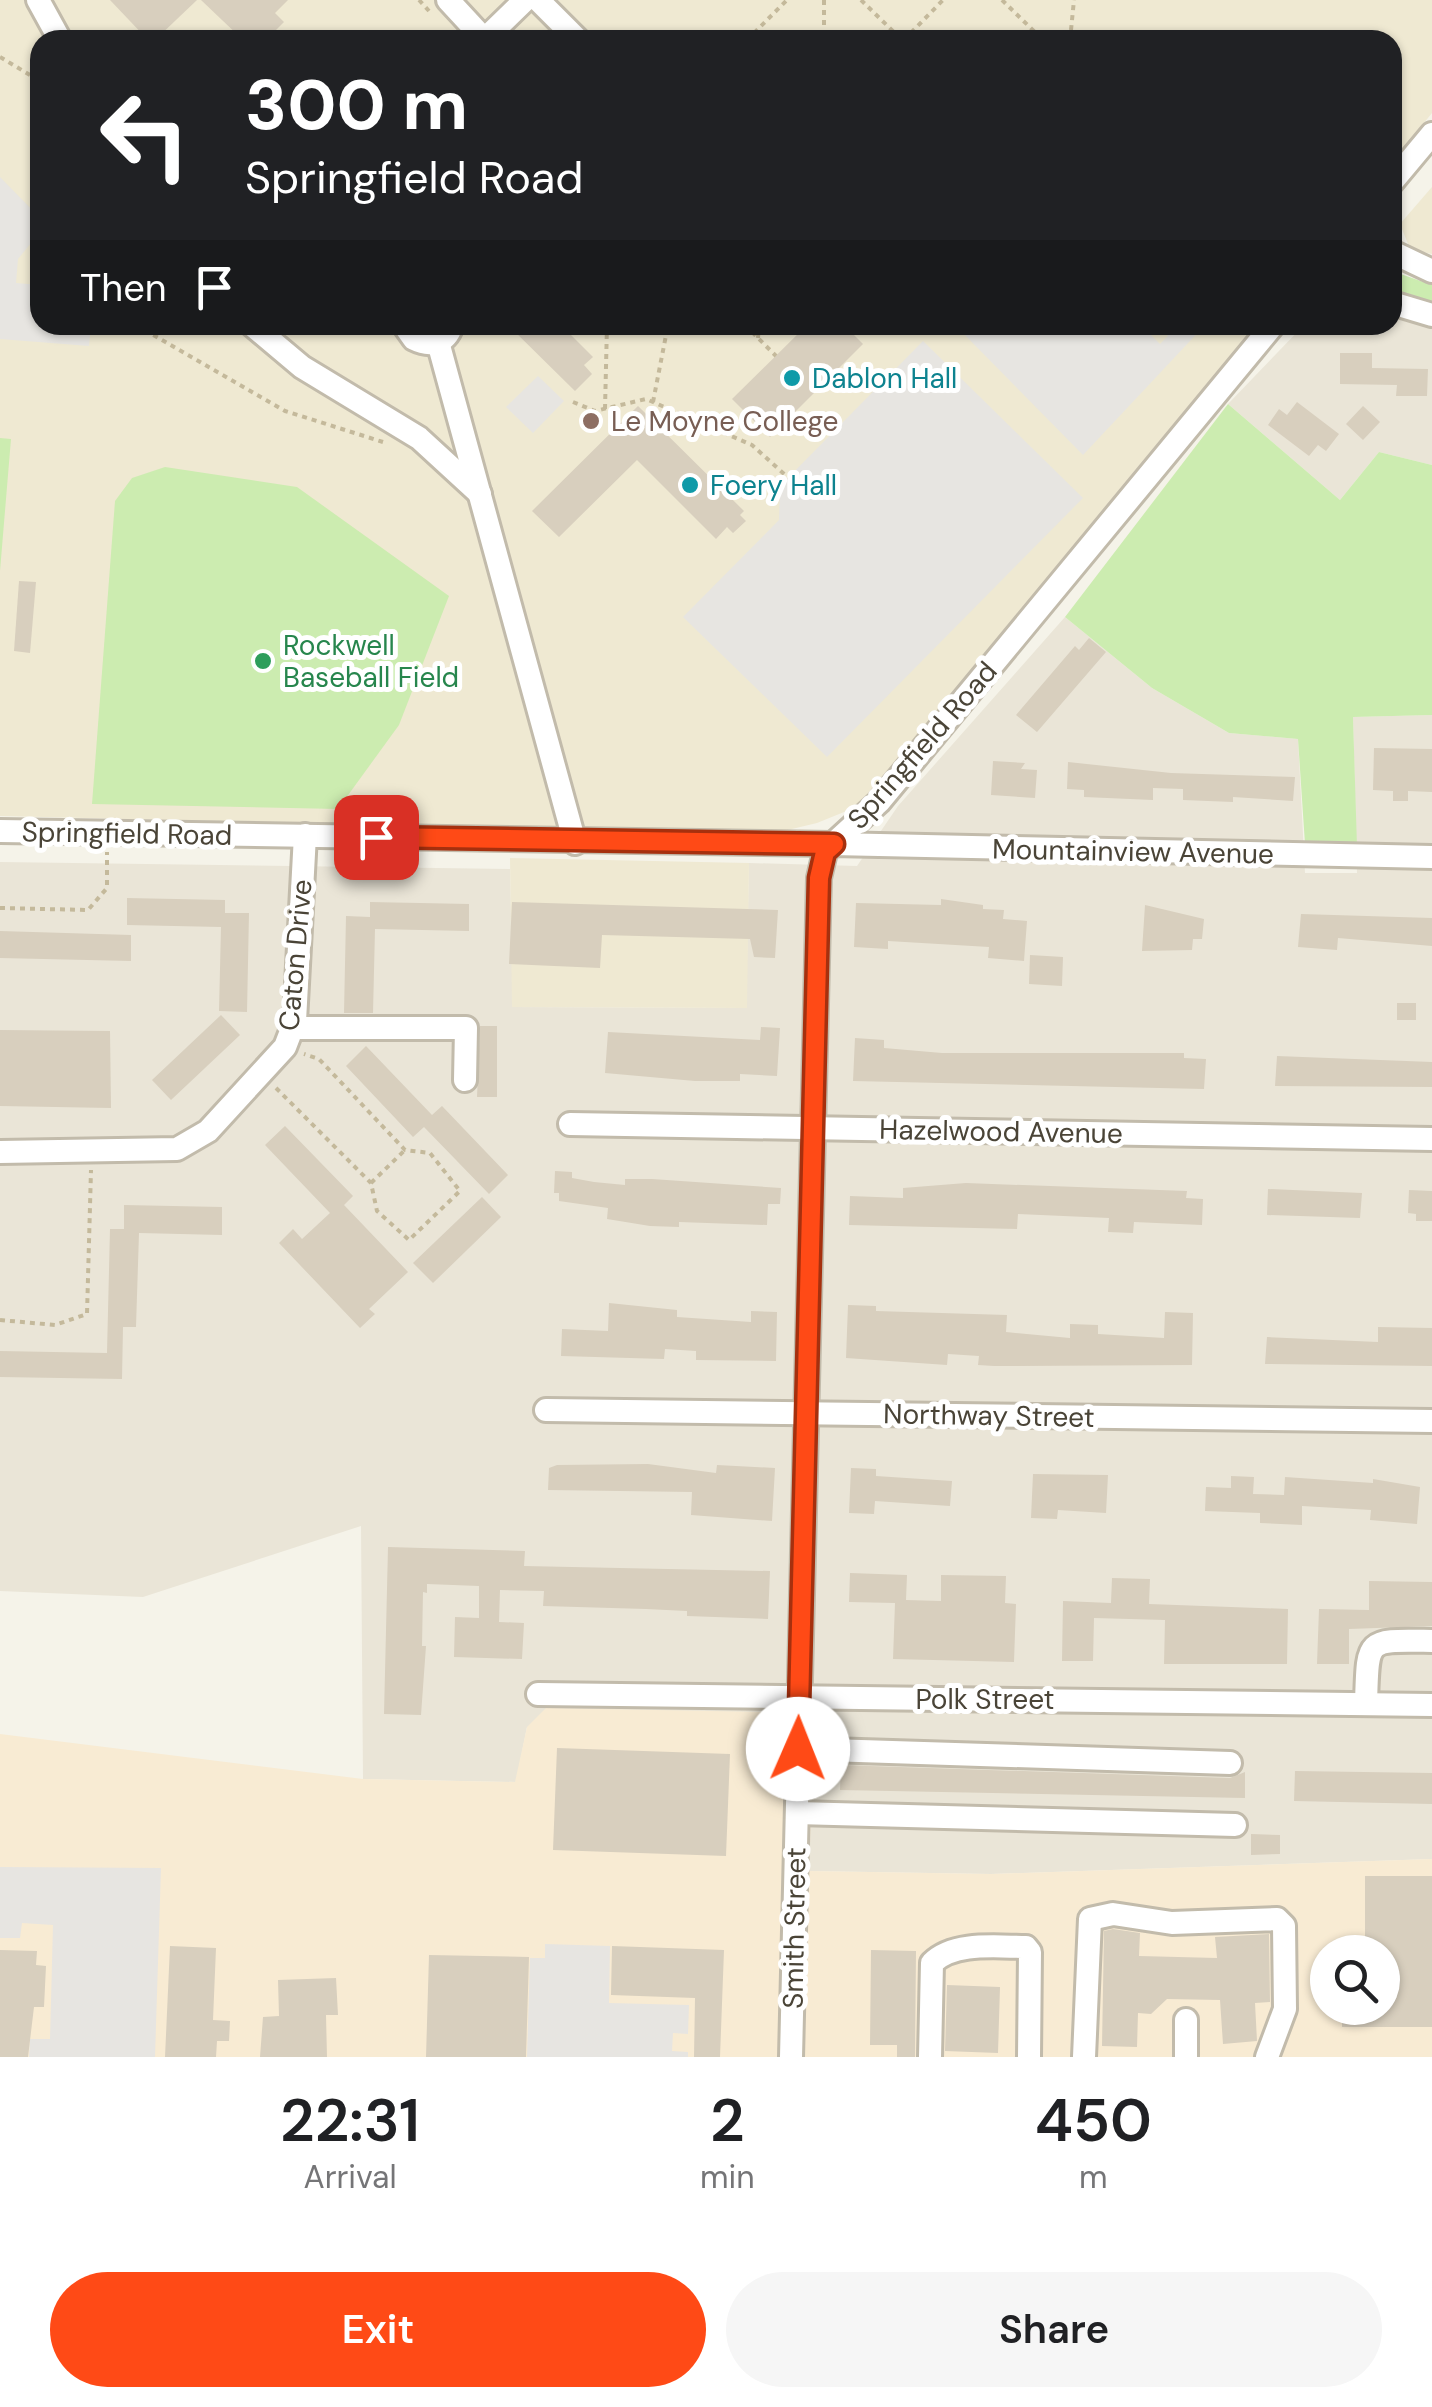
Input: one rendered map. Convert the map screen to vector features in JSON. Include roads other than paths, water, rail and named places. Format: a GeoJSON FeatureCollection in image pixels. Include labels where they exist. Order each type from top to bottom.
{"type":"FeatureCollection","features":[{"type":"Feature","properties":{"kind":"street"},"geometry":{"type":"LineString","coordinates":[[38,0],[54,30]]}},
{"type":"Feature","properties":{"kind":"street"},"geometry":{"type":"LineString","coordinates":[[448,0],[476,30]]}},
{"type":"Feature","properties":{"kind":"street"},"geometry":{"type":"LineString","coordinates":[[495,30],[525,0]]}},
{"type":"Feature","properties":{"kind":"street"},"geometry":{"type":"LineString","coordinates":[[538,0],[568,30]]}},
{"type":"Feature","properties":{"kind":"street"},"geometry":{"type":"LineString","coordinates":[[1402,170],[1432,134]]}},
{"type":"Feature","properties":{"kind":"street"},"geometry":{"type":"LineString","coordinates":[[1402,257],[1432,271]]}},
{"type":"Feature","properties":{"kind":"street"},"geometry":{"type":"LineString","coordinates":[[1402,306],[1432,315]]}},
{"type":"Feature","properties":{"kind":"street"},"geometry":{"type":"LineString","coordinates":[[264,335],[302,368],[419,438],[480,494]]}},
{"type":"Feature","properties":{"kind":"street"},"geometry":{"type":"LineString","coordinates":[[411,335],[414,340],[436,335]]}},
{"type":"Feature","properties":{"kind":"street"},"geometry":{"type":"LineString","coordinates":[[445,335],[480,494],[575,842]]}},
{"type":"Feature","properties":{"kind":"street","name":"Springfield Road"},"geometry":{"type":"LineString","coordinates":[[0,831],[834,844],[878,802],[1265,335]]}},
{"type":"Feature","properties":{"kind":"street","name":"Caton Drive"},"geometry":{"type":"LineString","coordinates":[[0,1152],[177,1150],[208,1131],[289,1038],[304,834]]}},
{"type":"Feature","properties":{"kind":"street","name":"Mountainview Avenue"},"geometry":{"type":"LineString","coordinates":[[834,844],[1432,857]]}},
{"type":"Feature","properties":{"kind":"street","name":"Smith Street"},"geometry":{"type":"LineString","coordinates":[[791,2057],[819,878],[825,852],[834,844]]}},
{"type":"Feature","properties":{"kind":"street"},"geometry":{"type":"LineString","coordinates":[[289,1038],[466,1028],[465,1080]]}},
{"type":"Feature","properties":{"kind":"street","name":"Hazelwood Avenue"},"geometry":{"type":"LineString","coordinates":[[570,1124],[1432,1138]]}},
{"type":"Feature","properties":{"kind":"street","name":"Northway Street"},"geometry":{"type":"LineString","coordinates":[[546,1410],[1432,1421]]}},
{"type":"Feature","properties":{"kind":"street"},"geometry":{"type":"LineString","coordinates":[[1366,1704],[1368,1654],[1373,1645],[1386,1640],[1432,1641]]}},
{"type":"Feature","properties":{"kind":"street","name":"Polk Street"},"geometry":{"type":"LineString","coordinates":[[538,1694],[1432,1705]]}},
{"type":"Feature","properties":{"kind":"street"},"geometry":{"type":"LineString","coordinates":[[798,1749],[1230,1763]]}},
{"type":"Feature","properties":{"kind":"street"},"geometry":{"type":"LineString","coordinates":[[796,1813],[1235,1825]]}},
{"type":"Feature","properties":{"kind":"street"},"geometry":{"type":"LineString","coordinates":[[1084,2057],[1090,1920],[1113,1914],[1172,1922],[1278,1919],[1284,1926],[1285,2009],[1266,2057]]}},
{"type":"Feature","properties":{"kind":"street"},"geometry":{"type":"LineString","coordinates":[[930,2057],[932,1963],[938,1957],[974,1948],[1026,1947],[1030,1952],[1030,2057]]}},
{"type":"Feature","properties":{"kind":"street"},"geometry":{"type":"LineString","coordinates":[[1186,2020],[1186,2057]]}},
{"type":"Feature","properties":{"kind":"place","name":"Dablon Hall"},"geometry":{"type":"Point","coordinates":[792,378]}},
{"type":"Feature","properties":{"kind":"place","name":"Le Moyne College"},"geometry":{"type":"Point","coordinates":[591,421]}},
{"type":"Feature","properties":{"kind":"place","name":"Foery Hall"},"geometry":{"type":"Point","coordinates":[690,485]}},
{"type":"Feature","properties":{"kind":"place","name":"Rockwell Baseball Field"},"geometry":{"type":"Point","coordinates":[263,661]}}]}
